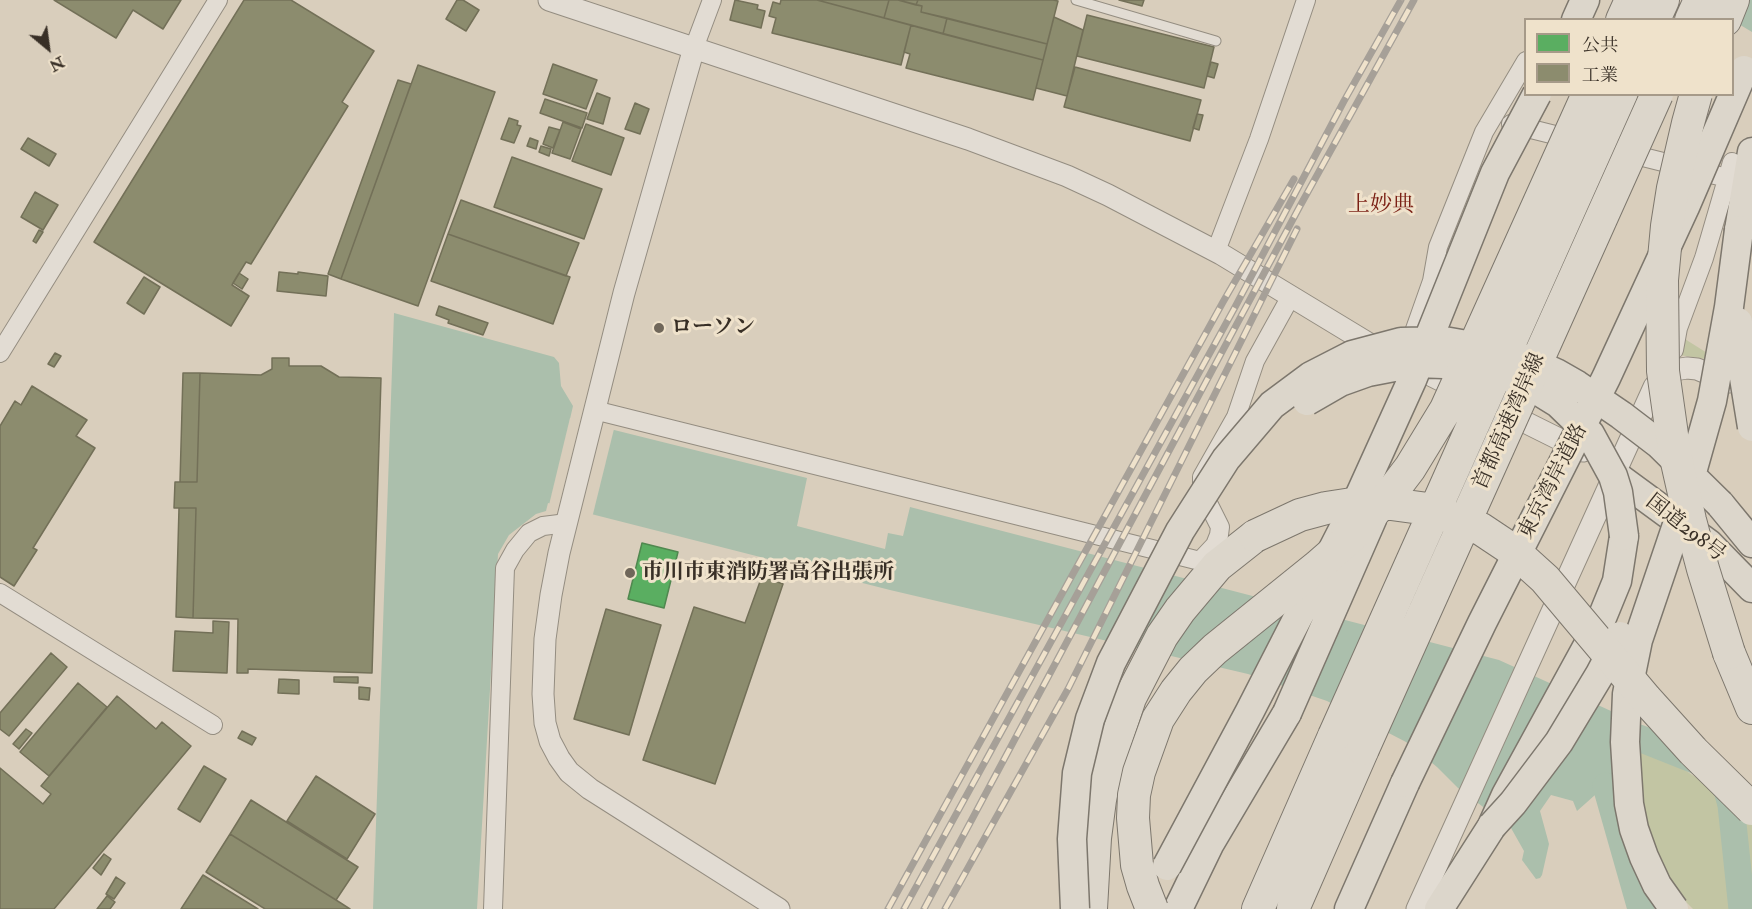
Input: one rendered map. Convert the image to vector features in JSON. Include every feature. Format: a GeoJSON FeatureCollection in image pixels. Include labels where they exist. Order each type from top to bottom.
{"type":"FeatureCollection","features":[{"type":"Feature","properties":{"kind":"highway"},"geometry":{"type":"LineString","coordinates":[[1577,18],[1585,0]]}},
{"type":"Feature","properties":{"kind":"highway"},"geometry":{"type":"LineString","coordinates":[[1623,18],[1631,0]]}},
{"type":"Feature","properties":{"kind":"highway"},"geometry":{"type":"LineString","coordinates":[[1655,18],[1663,0]]}},
{"type":"Feature","properties":{"kind":"highway"},"geometry":{"type":"LineString","coordinates":[[1692,18],[1700,0]]}},
{"type":"Feature","properties":{"kind":"highway"},"geometry":{"type":"LineString","coordinates":[[1726,18],[1733,0]]}},
{"type":"Feature","properties":{"kind":"highway","name":"東京湾岸道路"},"geometry":{"type":"LineString","coordinates":[[1734,94],[1752,52]]}},
{"type":"Feature","properties":{"kind":"highway"},"geometry":{"type":"LineString","coordinates":[[1141,909],[1235,741],[1354,508],[1412,380],[1495,173],[1537,96]]}},
{"type":"Feature","properties":{"kind":"highway"},"geometry":{"type":"LineString","coordinates":[[1195,909],[1287,713],[1417,416],[1544,96]]}},
{"type":"Feature","properties":{"kind":"highway"},"geometry":{"type":"LineString","coordinates":[[1152,909],[1137,865],[1133,818],[1134,795],[1139,772],[1158,719],[1176,691],[1200,663],[1351,537],[1391,494],[1410,468],[1446,409],[1587,96]]}},
{"type":"Feature","properties":{"kind":"highway","name":"首都高速湾岸線"},"geometry":{"type":"LineString","coordinates":[[1258,909],[1620,96]]}},
{"type":"Feature","properties":{"kind":"highway","name":"首都高速湾岸線"},"geometry":{"type":"LineString","coordinates":[[1293,909],[1656,96]]}},
{"type":"Feature","properties":{"kind":"highway"},"geometry":{"type":"LineString","coordinates":[[1696,96],[1673,188],[1667,226],[1662,280],[1664,371],[1674,449],[1703,569],[1729,653],[1752,708]]}},
{"type":"Feature","properties":{"kind":"highway","name":"東京湾岸道路"},"geometry":{"type":"LineString","coordinates":[[1349,909],[1405,783],[1482,623],[1606,378],[1685,207],[1733,96]]}},
{"type":"Feature","properties":{"kind":"highway"},"geometry":{"type":"LineString","coordinates":[[1737,164],[1739,342],[1752,427]]}},
{"type":"Feature","properties":{"kind":"highway"},"geometry":{"type":"LineString","coordinates":[[1674,909],[1657,885],[1634,829],[1626,774],[1625,720],[1631,669],[1638,640],[1689,484],[1712,401],[1721,357],[1739,230]]}},
{"type":"Feature","properties":{"kind":"highway"},"geometry":{"type":"LineString","coordinates":[[1075,909],[1072,838],[1074,802],[1083,747],[1100,690],[1111,663],[1175,540],[1213,479],[1241,440],[1272,405],[1330,364],[1372,348],[1401,342],[1444,341],[1484,347],[1523,358],[1577,385],[1659,444],[1720,504],[1752,543]]}},
{"type":"Feature","properties":{"kind":"highway"},"geometry":{"type":"LineString","coordinates":[[1138,609],[1192,522],[1229,473],[1267,432],[1320,392],[1368,372],[1415,363],[1477,369],[1510,378],[1537,390],[1572,415],[1590,434],[1604,457],[1618,492],[1624,536],[1617,581],[1599,625],[1506,795],[1492,826]]}},
{"type":"Feature","properties":{"kind":"highway","name":"国道298号"},"geometry":{"type":"LineString","coordinates":[[1615,475],[1709,544],[1752,588]]}},
{"type":"Feature","properties":{"kind":"highway"},"geometry":{"type":"LineString","coordinates":[[1439,909],[1492,826],[1537,773],[1559,742],[1600,674],[1658,557],[1689,484]]}},
{"type":"Feature","properties":{"kind":"highway"},"geometry":{"type":"LineString","coordinates":[[1091,909],[1095,838],[1107,767],[1130,698],[1162,636],[1198,586],[1236,549],[1278,524],[1326,508],[1352,504],[1391,504],[1428,509],[1456,519],[1497,539],[1514,551],[1545,579],[1677,733],[1752,809]]}},
{"type":"Feature","properties":{"kind":"highway"},"geometry":{"type":"LineString","coordinates":[[1178,909],[1210,843],[1287,713]]}},
{"type":"Feature","properties":{"kind":"street"},"geometry":{"type":"LineString","coordinates":[[0,353],[218,0]]}},
{"type":"Feature","properties":{"kind":"street"},"geometry":{"type":"LineString","coordinates":[[549,0],[1018,156],[1108,195],[1216,252],[1376,348],[1586,453],[1615,475]]}},
{"type":"Feature","properties":{"kind":"street"},"geometry":{"type":"LineString","coordinates":[[712,0],[694,48],[624,293],[568,517],[551,595],[545,639],[543,694],[545,723],[558,758],[590,789],[779,909]]}},
{"type":"Feature","properties":{"kind":"street"},"geometry":{"type":"LineString","coordinates":[[1216,252],[1259,139],[1306,0]]}},
{"type":"Feature","properties":{"kind":"street"},"geometry":{"type":"LineString","coordinates":[[1403,362],[1432,281],[1438,248],[1484,132],[1524,64]]}},
{"type":"Feature","properties":{"kind":"street"},"geometry":{"type":"LineString","coordinates":[[1491,119],[1737,164],[1674,341],[1674,370]]}},
{"type":"Feature","properties":{"kind":"street"},"geometry":{"type":"LineString","coordinates":[[593,417],[1200,561],[1215,545],[1220,527],[1202,491],[1202,477],[1236,417],[1255,361],[1290,296]]}},
{"type":"Feature","properties":{"kind":"street"},"geometry":{"type":"LineString","coordinates":[[1417,909],[1654,387],[1662,376],[1674,370],[1697,369],[1752,391]]}},
{"type":"Feature","properties":{"kind":"street"},"geometry":{"type":"LineString","coordinates":[[493,909],[506,568],[515,550],[529,533],[568,517]]}},
{"type":"Feature","properties":{"kind":"street"},"geometry":{"type":"LineString","coordinates":[[0,593],[213,726]]}},
{"type":"Feature","properties":{"kind":"lane"},"geometry":{"type":"LineString","coordinates":[[1076,0],[1216,41]]}},
{"type":"Feature","properties":{"kind":"shaded area"},"geometry":{"type":"Polygon","coordinates":[[[1702,0],[1752,0],[1752,32],[1734,21],[1734,18],[1729,18],[1702,0]]]}},
{"type":"Feature","properties":{"kind":"shaded area"},"geometry":{"type":"Polygon","coordinates":[[[394,313],[554,357],[559,363],[561,386],[573,406],[570,419],[807,478],[797,526],[885,549],[888,533],[903,536],[910,507],[1499,660],[1611,711],[1639,728],[1638,751],[1640,755],[1577,811],[1573,801],[1551,795],[1540,811],[1549,844],[1542,875],[1536,879],[1522,860],[1524,851],[1511,828],[1458,788],[1437,767],[1406,742],[1327,701],[1248,674],[890,590],[548,503],[546,511],[536,514],[509,535],[498,554],[477,909],[373,909],[394,313]]]}},
{"type":"Feature","properties":{"kind":"shaded area"},"geometry":{"type":"Polygon","coordinates":[[[1681,335],[1712,356],[1706,359],[1679,355],[1681,335]]]}},
{"type":"Feature","properties":{"kind":"shaded area"},"geometry":{"type":"Polygon","coordinates":[[[1638,751],[1674,763],[1706,784],[1716,798],[1721,810],[1736,909],[1693,909],[1671,881],[1658,859],[1641,805],[1638,751]]]}},
{"type":"Feature","properties":{"kind":"shaded area"},"geometry":{"type":"Polygon","coordinates":[[[1752,791],[1752,909],[1741,794],[1752,791]]]}},
{"type":"Feature","properties":{"kind":"pier"},"geometry":{"type":"Polygon","coordinates":[[[570,418],[614,429],[592,518],[549,505],[570,418]]]}},
{"type":"Feature","properties":{"kind":"building: 公共"},"geometry":{"type":"Polygon","coordinates":[[[642,543],[678,552],[664,608],[628,599],[642,543]]]}},
{"type":"Feature","properties":{"kind":"building: 工業"},"geometry":{"type":"Polygon","coordinates":[[[54,0],[181,0],[163,29],[133,10],[116,38],[54,0]]]}},
{"type":"Feature","properties":{"kind":"building: 工業"},"geometry":{"type":"Polygon","coordinates":[[[244,0],[291,0],[374,51],[342,102],[348,106],[251,264],[246,262],[232,285],[249,296],[231,326],[94,242],[244,0]]]}},
{"type":"Feature","properties":{"kind":"building: 工業"},"geometry":{"type":"Polygon","coordinates":[[[457,0],[463,0],[479,10],[466,31],[446,19],[457,0]]]}},
{"type":"Feature","properties":{"kind":"building: 工業"},"geometry":{"type":"Polygon","coordinates":[[[735,0],[758,5],[757,9],[765,11],[761,28],[730,20],[735,0]]]}},
{"type":"Feature","properties":{"kind":"building: 工業"},"geometry":{"type":"Polygon","coordinates":[[[781,0],[817,0],[911,25],[901,65],[772,33],[776,18],[769,16],[773,2],[780,4],[781,0]]]}},
{"type":"Feature","properties":{"kind":"building: 工業"},"geometry":{"type":"Polygon","coordinates":[[[817,0],[889,0],[884,18],[817,0]]]}},
{"type":"Feature","properties":{"kind":"building: 工業"},"geometry":{"type":"Polygon","coordinates":[[[889,0],[922,6],[921,12],[947,18],[943,34],[884,18],[889,0]]]}},
{"type":"Feature","properties":{"kind":"building: 工業"},"geometry":{"type":"Polygon","coordinates":[[[898,0],[918,0],[916,5],[898,0]]]}},
{"type":"Feature","properties":{"kind":"building: 工業"},"geometry":{"type":"Polygon","coordinates":[[[918,0],[1058,1],[1047,44],[921,12],[922,6],[916,5],[918,0]]]}},
{"type":"Feature","properties":{"kind":"building: 工業"},"geometry":{"type":"Polygon","coordinates":[[[1119,0],[1144,0],[1142,6],[1119,0]]]}},
{"type":"Feature","properties":{"kind":"building: 工業"},"geometry":{"type":"Polygon","coordinates":[[[1087,15],[1214,47],[1204,88],[1077,56],[1087,15]]]}},
{"type":"Feature","properties":{"kind":"building: 工業"},"geometry":{"type":"Polygon","coordinates":[[[1054,17],[1083,30],[1067,96],[1036,88],[1054,17]]]}},
{"type":"Feature","properties":{"kind":"building: 工業"},"geometry":{"type":"Polygon","coordinates":[[[947,18],[1047,44],[1043,60],[943,34],[947,18]]]}},
{"type":"Feature","properties":{"kind":"building: 工業"},"geometry":{"type":"Polygon","coordinates":[[[911,25],[1043,60],[1033,100],[906,68],[910,54],[904,52],[911,25]]]}},
{"type":"Feature","properties":{"kind":"building: 工業"},"geometry":{"type":"Polygon","coordinates":[[[1211,62],[1218,64],[1214,78],[1207,76],[1211,62]]]}},
{"type":"Feature","properties":{"kind":"building: 工業"},"geometry":{"type":"Polygon","coordinates":[[[553,64],[597,80],[586,109],[543,94],[553,64]]]}},
{"type":"Feature","properties":{"kind":"building: 工業"},"geometry":{"type":"Polygon","coordinates":[[[418,65],[495,92],[418,306],[341,279],[418,65]]]}},
{"type":"Feature","properties":{"kind":"building: 工業"},"geometry":{"type":"Polygon","coordinates":[[[1075,67],[1201,100],[1190,141],[1064,107],[1075,67]]]}},
{"type":"Feature","properties":{"kind":"building: 工業"},"geometry":{"type":"Polygon","coordinates":[[[398,80],[411,84],[341,279],[328,274],[398,80]]]}},
{"type":"Feature","properties":{"kind":"building: 工業"},"geometry":{"type":"Polygon","coordinates":[[[597,93],[610,98],[603,124],[587,119],[597,93]]]}},
{"type":"Feature","properties":{"kind":"building: 工業"},"geometry":{"type":"Polygon","coordinates":[[[545,99],[587,113],[582,128],[540,113],[545,99]]]}},
{"type":"Feature","properties":{"kind":"building: 工業"},"geometry":{"type":"Polygon","coordinates":[[[635,103],[649,109],[640,134],[625,129],[635,103]]]}},
{"type":"Feature","properties":{"kind":"building: 工業"},"geometry":{"type":"Polygon","coordinates":[[[1197,114],[1203,115],[1199,130],[1193,128],[1197,114]]]}},
{"type":"Feature","properties":{"kind":"building: 工業"},"geometry":{"type":"Polygon","coordinates":[[[509,118],[518,121],[517,125],[521,126],[514,143],[501,139],[509,118]]]}},
{"type":"Feature","properties":{"kind":"building: 工業"},"geometry":{"type":"Polygon","coordinates":[[[563,122],[581,129],[570,159],[552,153],[563,122]]]}},
{"type":"Feature","properties":{"kind":"building: 工業"},"geometry":{"type":"Polygon","coordinates":[[[586,124],[624,138],[611,175],[572,161],[586,124]]]}},
{"type":"Feature","properties":{"kind":"building: 工業"},"geometry":{"type":"Polygon","coordinates":[[[549,127],[560,130],[553,148],[543,144],[549,127]]]}},
{"type":"Feature","properties":{"kind":"building: 工業"},"geometry":{"type":"Polygon","coordinates":[[[28,138],[56,154],[49,166],[21,149],[28,138]]]}},
{"type":"Feature","properties":{"kind":"building: 工業"},"geometry":{"type":"Polygon","coordinates":[[[530,138],[538,141],[536,149],[527,146],[530,138]]]}},
{"type":"Feature","properties":{"kind":"building: 工業"},"geometry":{"type":"Polygon","coordinates":[[[541,146],[551,149],[549,156],[539,152],[541,146]]]}},
{"type":"Feature","properties":{"kind":"building: 工業"},"geometry":{"type":"Polygon","coordinates":[[[512,157],[602,189],[584,239],[494,207],[512,157]]]}},
{"type":"Feature","properties":{"kind":"building: 工業"},"geometry":{"type":"Polygon","coordinates":[[[35,192],[58,205],[43,230],[21,217],[35,192]]]}},
{"type":"Feature","properties":{"kind":"building: 工業"},"geometry":{"type":"Polygon","coordinates":[[[461,200],[579,243],[566,276],[448,234],[461,200]]]}},
{"type":"Feature","properties":{"kind":"building: 工業"},"geometry":{"type":"Polygon","coordinates":[[[39,230],[43,232],[36,243],[33,241],[39,230]]]}},
{"type":"Feature","properties":{"kind":"building: 工業"},"geometry":{"type":"Polygon","coordinates":[[[448,234],[570,277],[553,324],[431,281],[448,234]]]}},
{"type":"Feature","properties":{"kind":"building: 工業"},"geometry":{"type":"Polygon","coordinates":[[[279,272],[328,276],[326,296],[277,291],[279,272]]]}},
{"type":"Feature","properties":{"kind":"building: 工業"},"geometry":{"type":"Polygon","coordinates":[[[239,273],[248,279],[242,289],[233,283],[239,273]]]}},
{"type":"Feature","properties":{"kind":"building: 工業"},"geometry":{"type":"Polygon","coordinates":[[[144,277],[160,287],[144,314],[127,303],[144,277]]]}},
{"type":"Feature","properties":{"kind":"building: 工業"},"geometry":{"type":"Polygon","coordinates":[[[439,306],[488,323],[483,335],[448,323],[449,320],[436,315],[439,306]]]}},
{"type":"Feature","properties":{"kind":"building: 工業"},"geometry":{"type":"Polygon","coordinates":[[[55,353],[61,356],[54,367],[48,364],[55,353]]]}},
{"type":"Feature","properties":{"kind":"building: 工業"},"geometry":{"type":"Polygon","coordinates":[[[272,358],[289,358],[289,366],[321,366],[339,377],[381,378],[372,673],[248,669],[248,673],[237,673],[238,619],[193,618],[196,508],[174,508],[175,482],[197,482],[200,373],[261,375],[272,369],[272,358]]]}},
{"type":"Feature","properties":{"kind":"building: 工業"},"geometry":{"type":"Polygon","coordinates":[[[183,373],[200,373],[197,482],[180,482],[183,373]]]}},
{"type":"Feature","properties":{"kind":"building: 工業"},"geometry":{"type":"Polygon","coordinates":[[[32,386],[87,420],[76,436],[95,448],[33,548],[37,550],[14,586],[0,577],[0,426],[15,401],[21,405],[32,386]]]}},
{"type":"Feature","properties":{"kind":"building: 工業"},"geometry":{"type":"Polygon","coordinates":[[[179,508],[196,508],[193,618],[176,617],[179,508]]]}},
{"type":"Feature","properties":{"kind":"building: 工業"},"geometry":{"type":"Polygon","coordinates":[[[762,576],[783,584],[715,784],[643,760],[694,607],[745,623],[762,576]]]}},
{"type":"Feature","properties":{"kind":"building: 工業"},"geometry":{"type":"Polygon","coordinates":[[[606,609],[661,625],[629,735],[574,719],[606,609]]]}},
{"type":"Feature","properties":{"kind":"building: 工業"},"geometry":{"type":"Polygon","coordinates":[[[213,621],[229,622],[227,673],[173,671],[175,631],[213,633],[213,621]]]}},
{"type":"Feature","properties":{"kind":"building: 工業"},"geometry":{"type":"Polygon","coordinates":[[[51,653],[67,667],[9,736],[0,729],[0,713],[51,653]]]}},
{"type":"Feature","properties":{"kind":"building: 工業"},"geometry":{"type":"Polygon","coordinates":[[[334,677],[358,677],[358,683],[334,682],[334,677]]]}},
{"type":"Feature","properties":{"kind":"building: 工業"},"geometry":{"type":"Polygon","coordinates":[[[279,679],[299,680],[299,694],[278,693],[279,679]]]}},
{"type":"Feature","properties":{"kind":"building: 工業"},"geometry":{"type":"Polygon","coordinates":[[[78,683],[107,707],[49,776],[20,752],[78,683]]]}},
{"type":"Feature","properties":{"kind":"building: 工業"},"geometry":{"type":"Polygon","coordinates":[[[359,687],[370,688],[369,700],[359,699],[359,687]]]}},
{"type":"Feature","properties":{"kind":"building: 工業"},"geometry":{"type":"Polygon","coordinates":[[[117,696],[156,729],[162,722],[191,746],[54,909],[0,909],[0,768],[43,804],[51,794],[41,786],[117,696]]]}},
{"type":"Feature","properties":{"kind":"building: 工業"},"geometry":{"type":"Polygon","coordinates":[[[26,729],[32,733],[19,749],[13,744],[26,729]]]}},
{"type":"Feature","properties":{"kind":"building: 工業"},"geometry":{"type":"Polygon","coordinates":[[[242,731],[256,738],[252,745],[238,738],[242,731]]]}},
{"type":"Feature","properties":{"kind":"building: 工業"},"geometry":{"type":"Polygon","coordinates":[[[204,766],[226,779],[200,822],[178,809],[204,766]]]}},
{"type":"Feature","properties":{"kind":"building: 工業"},"geometry":{"type":"Polygon","coordinates":[[[316,776],[375,814],[347,859],[287,821],[316,776]]]}},
{"type":"Feature","properties":{"kind":"building: 工業"},"geometry":{"type":"Polygon","coordinates":[[[251,800],[358,867],[336,900],[230,834],[251,800]]]}},
{"type":"Feature","properties":{"kind":"building: 工業"},"geometry":{"type":"Polygon","coordinates":[[[230,834],[350,909],[265,909],[206,872],[230,834]]]}},
{"type":"Feature","properties":{"kind":"building: 工業"},"geometry":{"type":"Polygon","coordinates":[[[104,854],[111,859],[101,875],[93,868],[104,854]]]}},
{"type":"Feature","properties":{"kind":"building: 工業"},"geometry":{"type":"Polygon","coordinates":[[[203,875],[258,909],[181,909],[203,875]]]}},
{"type":"Feature","properties":{"kind":"building: 工業"},"geometry":{"type":"Polygon","coordinates":[[[116,877],[125,883],[114,899],[106,894],[116,877]]]}},
{"type":"Feature","properties":{"kind":"building: 工業"},"geometry":{"type":"Polygon","coordinates":[[[107,896],[115,902],[110,909],[97,909],[107,896]]]}},
{"type":"Feature","properties":{"kind":"waterway"},"geometry":{"type":"LineString","coordinates":[[1639,738],[1707,765],[1727,790],[1731,805],[1742,909]]}},
{"type":"Feature","properties":{"kind":"waterway"},"geometry":{"type":"LineString","coordinates":[[1606,786],[1641,909]]}},
{"type":"Feature","properties":{"kind":"railway"},"geometry":{"type":"LineString","coordinates":[[904,909],[1401,0]]}},
{"type":"Feature","properties":{"kind":"railway"},"geometry":{"type":"LineString","coordinates":[[924,909],[1300,206],[1414,0]]}},
{"type":"Feature","properties":{"kind":"railway"},"geometry":{"type":"LineString","coordinates":[[888,909],[1223,302],[1294,179]]}},
{"type":"Feature","properties":{"kind":"railway"},"geometry":{"type":"LineString","coordinates":[[945,909],[1068,689],[1297,229]]}},
{"type":"Feature","properties":{"kind":"place","name":"ローソン"},"geometry":{"type":"Point","coordinates":[659,328]}},
{"type":"Feature","properties":{"kind":"place","name":"市川市東消防署高谷出張所"},"geometry":{"type":"Point","coordinates":[630,573]}},
{"type":"Feature","properties":{"kind":"district","name":"上妙典"},"geometry":{"type":"Point","coordinates":[1381,206]}}]}
